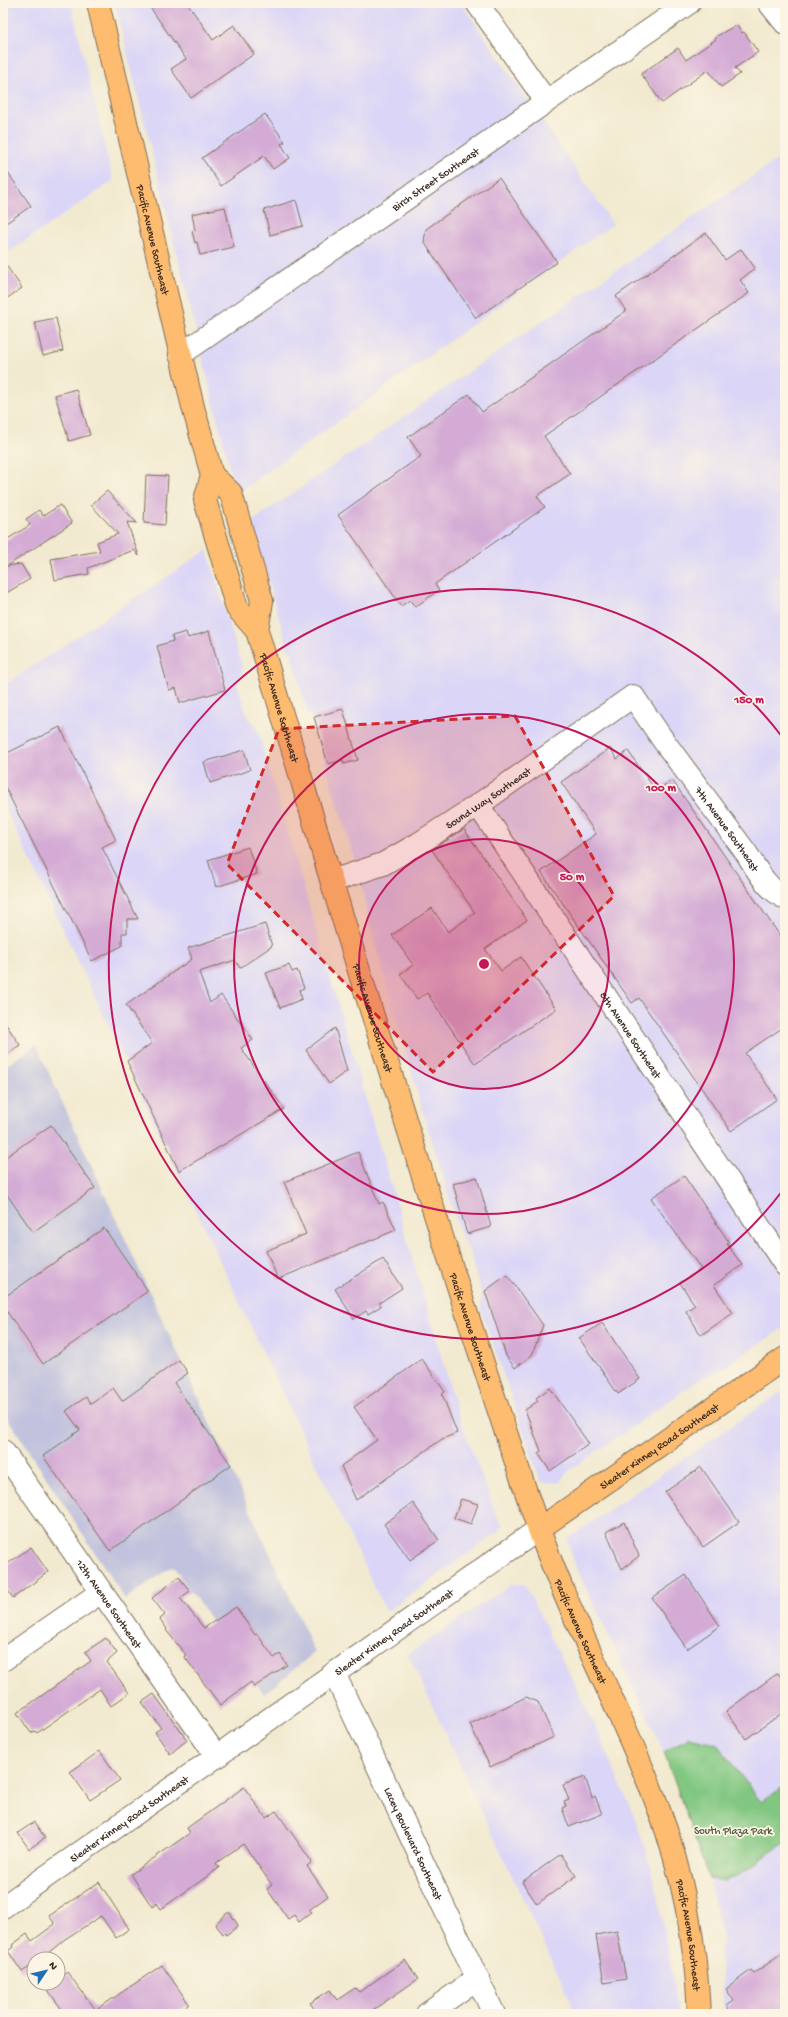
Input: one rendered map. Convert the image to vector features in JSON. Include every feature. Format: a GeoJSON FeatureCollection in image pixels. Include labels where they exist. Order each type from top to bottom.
{"type":"FeatureCollection","features":[{"type":"Feature","properties":{"kind":"main road","name":"Pacific Avenue Southeast"},"geometry":{"type":"LineString","coordinates":[[98,3],[180,355],[212,475],[231,493],[262,601],[256,631],[465,1312],[539,1529],[576,1622],[634,1748],[660,1811],[675,1860],[692,1935],[697,1968],[699,2014]]}},
{"type":"Feature","properties":{"kind":"main road","name":"Sleater Kinney Road Southeast"},"geometry":{"type":"LineString","coordinates":[[539,1529],[785,1358]]}},
{"type":"Feature","properties":{"kind":"street"},"geometry":{"type":"LineString","coordinates":[[477,3],[546,101]]}},
{"type":"Feature","properties":{"kind":"street","name":"Birch Street Southeast"},"geometry":{"type":"LineString","coordinates":[[180,355],[689,3]]}},
{"type":"Feature","properties":{"kind":"street"},"geometry":{"type":"LineString","coordinates":[[769,3],[785,23]]}},
{"type":"Feature","properties":{"kind":"street","name":"Sound Way Southeast"},"geometry":{"type":"LineString","coordinates":[[332,881],[383,864],[478,805],[633,696]]}},
{"type":"Feature","properties":{"kind":"street","name":"7th Avenue Southeast"},"geometry":{"type":"LineString","coordinates":[[633,696],[663,740],[733,835],[759,874],[776,893],[785,898]]}},
{"type":"Feature","properties":{"kind":"street","name":"8th Avenue Southeast"},"geometry":{"type":"LineString","coordinates":[[478,805],[785,1265]]}},
{"type":"Feature","properties":{"kind":"street","name":"12th Avenue Southeast"},"geometry":{"type":"LineString","coordinates":[[3,1451],[217,1756]]}},
{"type":"Feature","properties":{"kind":"street","name":"Sleater Kinney Road Southeast"},"geometry":{"type":"LineString","coordinates":[[3,1907],[539,1529]]}},
{"type":"Feature","properties":{"kind":"street"},"geometry":{"type":"LineString","coordinates":[[3,1660],[101,1592]]}},
{"type":"Feature","properties":{"kind":"street","name":"Lacey Boulevard Southeast"},"geometry":{"type":"LineString","coordinates":[[334,1673],[494,2014]]}},
{"type":"Feature","properties":{"kind":"street"},"geometry":{"type":"LineString","coordinates":[[427,2014],[478,1978]]}},
{"type":"Feature","properties":{"kind":"highlighted area"},"geometry":{"type":"Polygon","coordinates":[[[515,716],[614,896],[433,1072],[227,864],[279,729],[515,716]]]}},
{"type":"Feature","properties":{"kind":"shaded area"},"geometry":{"type":"Polygon","coordinates":[[[3,3],[71,3],[113,181],[3,256],[3,3]]]}},
{"type":"Feature","properties":{"kind":"shaded area"},"geometry":{"type":"Polygon","coordinates":[[[115,3],[461,3],[613,224],[236,494],[115,3]]]}},
{"type":"Feature","properties":{"kind":"shaded area"},"geometry":{"type":"Polygon","coordinates":[[[785,154],[785,1327],[714,1374],[705,1376],[566,1473],[559,1483],[541,1482],[481,1310],[481,1292],[469,1249],[462,1239],[419,1098],[366,912],[366,902],[350,844],[310,715],[308,714],[292,658],[293,655],[288,649],[251,522],[785,154]]]}},
{"type":"Feature","properties":{"kind":"shaded area"},"geometry":{"type":"Polygon","coordinates":[[[207,550],[242,666],[242,675],[237,683],[249,720],[254,723],[257,728],[459,1417],[497,1517],[503,1525],[497,1533],[386,1612],[3,803],[3,686],[207,550]]]}},
{"type":"Feature","properties":{"kind":"shaded area"},"geometry":{"type":"Polygon","coordinates":[[[36,1045],[315,1652],[264,1694],[173,1566],[125,1599],[3,1411],[3,1068],[36,1045]]]}},
{"type":"Feature","properties":{"kind":"shaded area"},"geometry":{"type":"Polygon","coordinates":[[[785,1389],[785,2014],[724,2014],[720,1950],[723,1942],[709,1879],[664,1752],[575,1565],[567,1539],[785,1389]]]}},
{"type":"Feature","properties":{"kind":"shaded area"},"geometry":{"type":"Polygon","coordinates":[[[512,1584],[524,1584],[532,1598],[597,1730],[636,1821],[652,1870],[657,1892],[678,2014],[560,2014],[573,2006],[408,1654],[512,1584]]]}},
{"type":"Feature","properties":{"kind":"green space","name":"South Plaza Park"},"geometry":{"type":"Polygon","coordinates":[[[689,1737],[716,1743],[761,1802],[785,1786],[785,1842],[736,1877],[724,1881],[709,1879],[664,1752],[689,1737]]]}},
{"type":"Feature","properties":{"kind":"building"},"geometry":{"type":"Polygon","coordinates":[[[147,3],[187,3],[213,40],[234,25],[254,54],[191,98],[171,69],[186,59],[147,3]]]}},
{"type":"Feature","properties":{"kind":"building"},"geometry":{"type":"Polygon","coordinates":[[[736,25],[742,33],[744,32],[758,52],[735,68],[740,74],[721,87],[708,70],[662,103],[641,74],[678,48],[686,60],[715,40],[717,36],[736,25]]]}},
{"type":"Feature","properties":{"kind":"building"},"geometry":{"type":"Polygon","coordinates":[[[265,114],[285,142],[281,144],[290,158],[273,169],[264,156],[221,186],[202,158],[265,114]]]}},
{"type":"Feature","properties":{"kind":"building"},"geometry":{"type":"Polygon","coordinates":[[[3,166],[31,206],[3,225],[3,166]]]}},
{"type":"Feature","properties":{"kind":"building"},"geometry":{"type":"Polygon","coordinates":[[[499,178],[557,262],[476,318],[424,242],[426,229],[499,178]]]}},
{"type":"Feature","properties":{"kind":"building"},"geometry":{"type":"Polygon","coordinates":[[[296,200],[303,226],[270,235],[264,210],[296,200]]]}},
{"type":"Feature","properties":{"kind":"building"},"geometry":{"type":"Polygon","coordinates":[[[225,207],[234,247],[200,255],[197,242],[195,243],[192,231],[195,230],[192,214],[225,207]]]}},
{"type":"Feature","properties":{"kind":"building"},"geometry":{"type":"Polygon","coordinates":[[[706,233],[725,260],[741,249],[755,268],[740,280],[749,293],[544,436],[570,474],[537,496],[545,507],[435,584],[439,590],[415,607],[410,600],[401,606],[338,515],[421,456],[408,437],[469,394],[482,412],[626,311],[616,296],[706,233]]]}},
{"type":"Feature","properties":{"kind":"building"},"geometry":{"type":"Polygon","coordinates":[[[3,261],[22,288],[3,301],[3,261]]]}},
{"type":"Feature","properties":{"kind":"building"},"geometry":{"type":"Polygon","coordinates":[[[56,318],[63,351],[43,356],[35,322],[56,318]]]}},
{"type":"Feature","properties":{"kind":"building"},"geometry":{"type":"Polygon","coordinates":[[[76,389],[90,435],[69,441],[55,395],[76,389]]]}},
{"type":"Feature","properties":{"kind":"building"},"geometry":{"type":"Polygon","coordinates":[[[146,475],[168,476],[165,525],[144,523],[146,475]]]}},
{"type":"Feature","properties":{"kind":"building"},"geometry":{"type":"Polygon","coordinates":[[[107,491],[137,523],[127,522],[139,556],[134,550],[88,568],[89,574],[55,580],[51,559],[100,551],[97,542],[118,534],[91,505],[107,491]]]}},
{"type":"Feature","properties":{"kind":"building"},"geometry":{"type":"Polygon","coordinates":[[[60,505],[72,523],[7,566],[21,564],[30,579],[3,595],[3,542],[30,525],[26,519],[39,510],[43,516],[60,505]]]}},
{"type":"Feature","properties":{"kind":"building"},"geometry":{"type":"Polygon","coordinates":[[[209,631],[225,690],[180,703],[176,688],[169,690],[157,646],[173,641],[172,636],[186,632],[188,638],[209,631]]]}},
{"type":"Feature","properties":{"kind":"building"},"geometry":{"type":"Polygon","coordinates":[[[343,709],[358,760],[344,764],[343,760],[328,764],[314,717],[343,709]]]}},
{"type":"Feature","properties":{"kind":"building"},"geometry":{"type":"Polygon","coordinates":[[[60,727],[116,840],[102,847],[138,919],[127,919],[127,933],[122,933],[122,946],[92,961],[3,783],[3,755],[60,727]]]}},
{"type":"Feature","properties":{"kind":"building"},"geometry":{"type":"Polygon","coordinates":[[[610,748],[617,759],[628,751],[656,791],[672,780],[785,943],[785,1026],[745,1053],[777,1099],[731,1131],[639,998],[632,1003],[541,872],[596,834],[561,782],[610,748]]]}},
{"type":"Feature","properties":{"kind":"building"},"geometry":{"type":"Polygon","coordinates":[[[244,750],[250,770],[210,783],[204,762],[244,750]]]}},
{"type":"Feature","properties":{"kind":"building"},"geometry":{"type":"Polygon","coordinates":[[[464,829],[527,920],[485,949],[501,971],[521,957],[556,1009],[475,1064],[427,993],[417,999],[400,974],[413,965],[392,935],[432,908],[448,932],[475,913],[432,850],[464,829]]]}},
{"type":"Feature","properties":{"kind":"building"},"geometry":{"type":"Polygon","coordinates":[[[248,847],[257,874],[216,887],[208,860],[248,847]]]}},
{"type":"Feature","properties":{"kind":"building"},"geometry":{"type":"Polygon","coordinates":[[[265,924],[272,946],[240,968],[235,960],[199,972],[210,1003],[221,995],[253,1040],[241,1048],[284,1109],[179,1171],[127,1061],[152,1043],[126,1005],[192,959],[188,948],[265,924]]]}},
{"type":"Feature","properties":{"kind":"building"},"geometry":{"type":"Polygon","coordinates":[[[289,965],[292,972],[297,970],[304,988],[299,990],[302,999],[280,1008],[266,973],[289,965]]]}},
{"type":"Feature","properties":{"kind":"building"},"geometry":{"type":"Polygon","coordinates":[[[3,1020],[20,1045],[3,1057],[3,1020]]]}},
{"type":"Feature","properties":{"kind":"building"},"geometry":{"type":"Polygon","coordinates":[[[335,1028],[347,1071],[329,1084],[306,1050],[335,1028]]]}},
{"type":"Feature","properties":{"kind":"building"},"geometry":{"type":"Polygon","coordinates":[[[51,1125],[95,1188],[33,1232],[3,1189],[3,1159],[51,1125]]]}},
{"type":"Feature","properties":{"kind":"building"},"geometry":{"type":"Polygon","coordinates":[[[358,1152],[379,1204],[383,1202],[396,1230],[278,1279],[266,1251],[306,1234],[284,1182],[358,1152]]]}},
{"type":"Feature","properties":{"kind":"building"},"geometry":{"type":"Polygon","coordinates":[[[684,1176],[729,1242],[727,1244],[742,1265],[714,1285],[733,1313],[701,1335],[686,1311],[695,1305],[680,1283],[701,1269],[651,1198],[684,1176]]]}},
{"type":"Feature","properties":{"kind":"building"},"geometry":{"type":"Polygon","coordinates":[[[477,1177],[491,1227],[467,1234],[453,1184],[477,1177]]]}},
{"type":"Feature","properties":{"kind":"building"},"geometry":{"type":"Polygon","coordinates":[[[104,1228],[148,1291],[43,1364],[3,1306],[3,1298],[104,1228]]]}},
{"type":"Feature","properties":{"kind":"building"},"geometry":{"type":"Polygon","coordinates":[[[383,1259],[402,1288],[379,1303],[381,1306],[368,1314],[366,1311],[354,1319],[335,1289],[383,1259]]]}},
{"type":"Feature","properties":{"kind":"building"},"geometry":{"type":"Polygon","coordinates":[[[507,1275],[543,1325],[532,1355],[515,1368],[506,1356],[485,1291],[507,1275]]]}},
{"type":"Feature","properties":{"kind":"building"},"geometry":{"type":"Polygon","coordinates":[[[602,1323],[640,1379],[618,1394],[579,1338],[602,1323]]]}},
{"type":"Feature","properties":{"kind":"building"},"geometry":{"type":"Polygon","coordinates":[[[422,1359],[445,1392],[442,1394],[457,1433],[442,1439],[356,1500],[341,1466],[377,1440],[354,1407],[422,1359]]]}},
{"type":"Feature","properties":{"kind":"building"},"geometry":{"type":"Polygon","coordinates":[[[179,1360],[188,1373],[174,1383],[231,1465],[110,1551],[43,1456],[80,1430],[66,1411],[86,1397],[91,1404],[113,1388],[122,1401],[179,1360]]]}},
{"type":"Feature","properties":{"kind":"building"},"geometry":{"type":"Polygon","coordinates":[[[550,1388],[589,1444],[550,1471],[538,1453],[541,1451],[525,1410],[538,1401],[536,1398],[550,1388]]]}},
{"type":"Feature","properties":{"kind":"building"},"geometry":{"type":"Polygon","coordinates":[[[701,1467],[739,1522],[703,1547],[665,1492],[701,1467]]]}},
{"type":"Feature","properties":{"kind":"building"},"geometry":{"type":"Polygon","coordinates":[[[461,1499],[478,1504],[471,1524],[454,1518],[461,1499]]]}},
{"type":"Feature","properties":{"kind":"building"},"geometry":{"type":"Polygon","coordinates":[[[413,1503],[439,1540],[410,1560],[384,1524],[413,1503]]]}},
{"type":"Feature","properties":{"kind":"building"},"geometry":{"type":"Polygon","coordinates":[[[624,1522],[639,1556],[622,1569],[606,1532],[624,1522]]]}},
{"type":"Feature","properties":{"kind":"building"},"geometry":{"type":"Polygon","coordinates":[[[31,1547],[48,1572],[13,1598],[3,1584],[3,1567],[31,1547]]]}},
{"type":"Feature","properties":{"kind":"building"},"geometry":{"type":"Polygon","coordinates":[[[686,1575],[720,1626],[687,1649],[652,1598],[686,1575]]]}},
{"type":"Feature","properties":{"kind":"building"},"geometry":{"type":"Polygon","coordinates":[[[179,1577],[190,1591],[180,1598],[204,1628],[236,1607],[255,1635],[257,1634],[274,1658],[280,1654],[287,1665],[254,1687],[251,1682],[220,1705],[184,1656],[186,1655],[166,1630],[167,1629],[160,1619],[165,1615],[152,1598],[179,1577]]]}},
{"type":"Feature","properties":{"kind":"building"},"geometry":{"type":"Polygon","coordinates":[[[106,1638],[117,1653],[107,1662],[129,1693],[111,1706],[100,1689],[37,1733],[35,1731],[31,1733],[17,1713],[91,1661],[85,1652],[106,1638]]]}},
{"type":"Feature","properties":{"kind":"building"},"geometry":{"type":"Polygon","coordinates":[[[778,1673],[785,1683],[785,1711],[746,1739],[726,1711],[778,1673]]]}},
{"type":"Feature","properties":{"kind":"building"},"geometry":{"type":"Polygon","coordinates":[[[154,1694],[187,1740],[170,1754],[155,1732],[161,1728],[142,1702],[154,1694]]]}},
{"type":"Feature","properties":{"kind":"building"},"geometry":{"type":"Polygon","coordinates":[[[526,1697],[538,1702],[554,1737],[490,1767],[470,1724],[526,1697]]]}},
{"type":"Feature","properties":{"kind":"building"},"geometry":{"type":"Polygon","coordinates":[[[100,1751],[120,1780],[90,1800],[70,1772],[100,1751]]]}},
{"type":"Feature","properties":{"kind":"building"},"geometry":{"type":"Polygon","coordinates":[[[585,1777],[592,1798],[595,1796],[602,1814],[569,1827],[562,1808],[566,1806],[564,1802],[569,1800],[563,1785],[585,1777]]]}},
{"type":"Feature","properties":{"kind":"building"},"geometry":{"type":"Polygon","coordinates":[[[244,1787],[266,1818],[276,1811],[312,1862],[307,1866],[328,1896],[309,1910],[312,1912],[299,1922],[294,1915],[288,1919],[267,1889],[272,1885],[243,1844],[216,1863],[219,1868],[161,1909],[157,1903],[152,1907],[131,1874],[190,1833],[187,1828],[244,1787]]]}},
{"type":"Feature","properties":{"kind":"building"},"geometry":{"type":"Polygon","coordinates":[[[34,1822],[45,1838],[29,1849],[18,1833],[34,1822]]]}},
{"type":"Feature","properties":{"kind":"building"},"geometry":{"type":"Polygon","coordinates":[[[561,1854],[576,1876],[537,1904],[522,1882],[561,1854]]]}},
{"type":"Feature","properties":{"kind":"building"},"geometry":{"type":"Polygon","coordinates":[[[99,1882],[129,1929],[116,1938],[101,1916],[65,1939],[51,1951],[26,1951],[26,1969],[22,1972],[8,1951],[13,1947],[12,1945],[27,1934],[32,1941],[55,1924],[49,1916],[99,1882]]]}},
{"type":"Feature","properties":{"kind":"building"},"geometry":{"type":"Polygon","coordinates":[[[227,1913],[230,1913],[238,1925],[226,1935],[225,1933],[223,1934],[215,1924],[227,1913]]]}},
{"type":"Feature","properties":{"kind":"building"},"geometry":{"type":"Polygon","coordinates":[[[617,1931],[626,1979],[604,1983],[596,1935],[617,1931]]]}},
{"type":"Feature","properties":{"kind":"building"},"geometry":{"type":"Polygon","coordinates":[[[785,1952],[785,2014],[732,2014],[727,2006],[734,2001],[726,1989],[751,1970],[754,1973],[785,1952]]]}},
{"type":"Feature","properties":{"kind":"building"},"geometry":{"type":"Polygon","coordinates":[[[405,1960],[418,1979],[367,2014],[318,2014],[310,2003],[330,1990],[337,2000],[355,1988],[359,1992],[405,1960]]]}},
{"type":"Feature","properties":{"kind":"building"},"geometry":{"type":"Polygon","coordinates":[[[162,1965],[189,2004],[176,2014],[65,2014],[49,1991],[66,1991],[67,1972],[96,2010],[162,1965]]]}}]}
